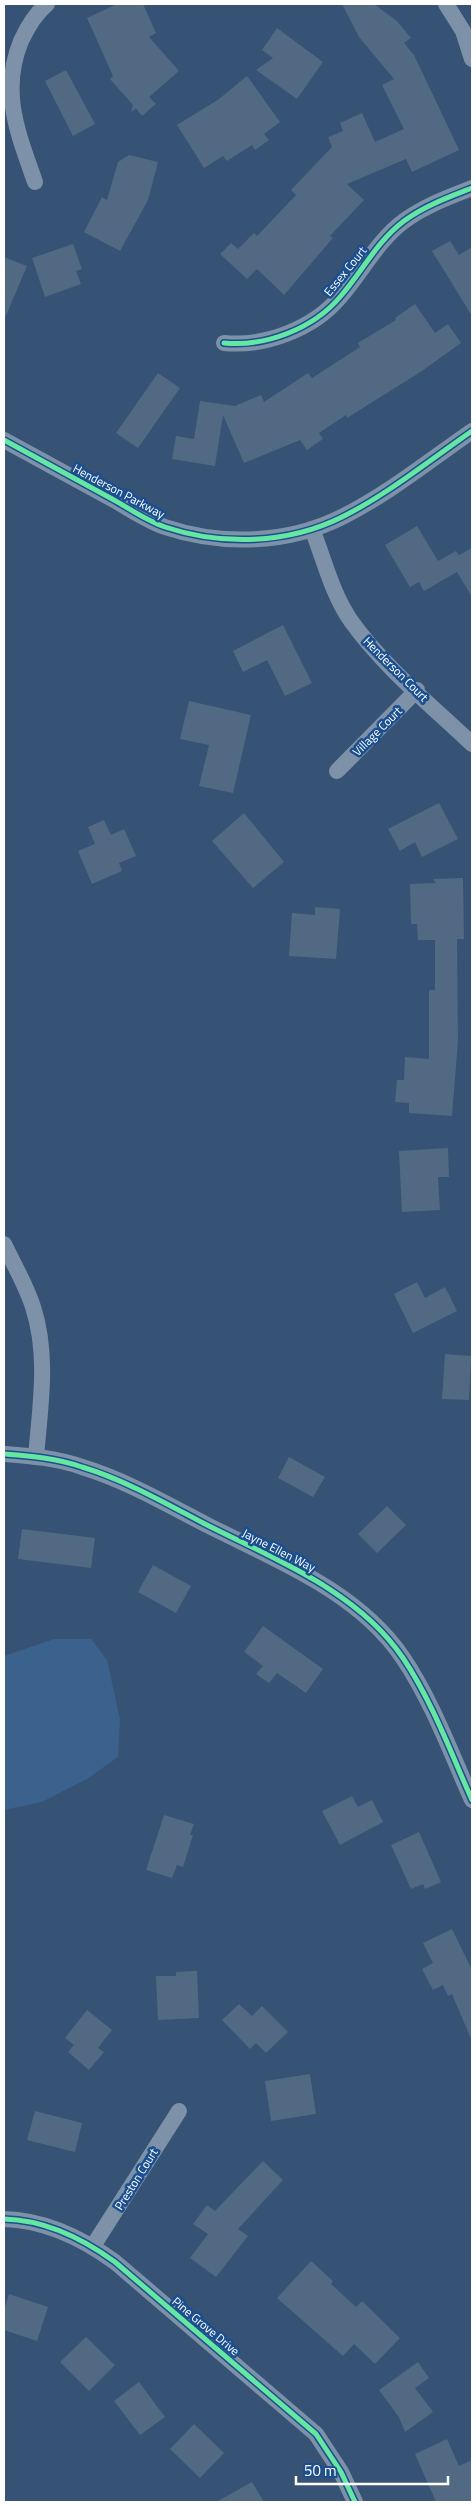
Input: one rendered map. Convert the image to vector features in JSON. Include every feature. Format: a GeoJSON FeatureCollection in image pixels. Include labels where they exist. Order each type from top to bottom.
{"type":"FeatureCollection","features":[{"type":"Feature","properties":{"kind":"street"},"geometry":{"type":"LineString","coordinates":[[35,182],[15,123],[10,94],[14,58],[27,28],[47,4]]}},
{"type":"Feature","properties":{"kind":"street"},"geometry":{"type":"LineString","coordinates":[[446,4],[468,29],[472,59]]}},
{"type":"Feature","properties":{"kind":"street","name":"Essex Court"},"geometry":{"type":"LineString","coordinates":[[224,343],[243,345],[262,342],[305,326],[339,298],[381,242],[404,221],[429,206],[472,188]]}},
{"type":"Feature","properties":{"kind":"street","name":"Henderson Parkway"},"geometry":{"type":"LineString","coordinates":[[4,440],[163,526],[202,536],[237,540],[277,537],[312,529],[342,517],[366,504],[472,431]]}},
{"type":"Feature","properties":{"kind":"street","name":"Henderson Court"},"geometry":{"type":"LineString","coordinates":[[312,529],[335,591],[350,620],[371,646],[472,744]]}},
{"type":"Feature","properties":{"kind":"street","name":"Village Court"},"geometry":{"type":"LineString","coordinates":[[337,771],[417,690]]}},
{"type":"Feature","properties":{"kind":"street"},"geometry":{"type":"LineString","coordinates":[[4,1244],[33,1308],[41,1339],[44,1371],[36,1457]]}},
{"type":"Feature","properties":{"kind":"street","name":"Jayne Ellen Way"},"geometry":{"type":"LineString","coordinates":[[4,1454],[36,1457],[80,1466],[120,1480],[314,1578],[362,1613],[402,1657],[430,1705],[472,1800]]}},
{"type":"Feature","properties":{"kind":"street","name":"Preston Court"},"geometry":{"type":"LineString","coordinates":[[93,2246],[179,2111]]}},
{"type":"Feature","properties":{"kind":"street","name":"Pine Grove Drive"},"geometry":{"type":"LineString","coordinates":[[4,2219],[41,2224],[68,2234],[93,2246],[115,2262],[316,2434],[341,2472],[355,2502]]}},
{"type":"Feature","properties":{"kind":"water"},"geometry":{"type":"Polygon","coordinates":[[[54,1639],[91,1639],[107,1660],[120,1719],[118,1757],[87,1779],[42,1802],[4,1810],[4,1656],[54,1639]]]}},
{"type":"Feature","properties":{"kind":"building"},"geometry":{"type":"Polygon","coordinates":[[[117,4],[143,4],[156,33],[149,37],[179,71],[149,97],[156,104],[142,116],[136,108],[131,113],[133,105],[110,79],[113,76],[87,18],[117,4]]]}},
{"type":"Feature","properties":{"kind":"building"},"geometry":{"type":"Polygon","coordinates":[[[342,4],[374,4],[397,21],[411,38],[404,43],[414,55],[459,150],[412,172],[406,159],[347,184],[364,200],[330,236],[333,238],[284,295],[257,269],[247,279],[220,254],[231,243],[238,249],[254,233],[257,236],[296,195],[291,190],[332,147],[328,137],[343,131],[340,123],[362,113],[375,142],[404,129],[382,85],[394,79],[359,37],[342,4]]]}},
{"type":"Feature","properties":{"kind":"building"},"geometry":{"type":"Polygon","coordinates":[[[277,28],[323,62],[297,99],[256,70],[273,58],[262,50],[277,28]]]}},
{"type":"Feature","properties":{"kind":"building"},"geometry":{"type":"Polygon","coordinates":[[[66,70],[95,124],[73,136],[45,81],[66,70]]]}},
{"type":"Feature","properties":{"kind":"building"},"geometry":{"type":"Polygon","coordinates":[[[247,76],[280,122],[264,134],[269,140],[255,150],[252,145],[227,161],[223,156],[204,168],[177,125],[219,99],[247,76]]]}},
{"type":"Feature","properties":{"kind":"building"},"geometry":{"type":"Polygon","coordinates":[[[129,155],[158,162],[148,200],[120,251],[84,232],[102,197],[107,200],[118,162],[129,155]]]}},
{"type":"Feature","properties":{"kind":"building"},"geometry":{"type":"Polygon","coordinates":[[[450,241],[459,255],[472,247],[472,316],[432,251],[450,241]]]}},
{"type":"Feature","properties":{"kind":"building"},"geometry":{"type":"Polygon","coordinates":[[[73,244],[82,269],[76,271],[81,284],[45,297],[32,258],[73,244]]]}},
{"type":"Feature","properties":{"kind":"building"},"geometry":{"type":"Polygon","coordinates":[[[4,257],[27,266],[4,320],[4,257]]]}},
{"type":"Feature","properties":{"kind":"building"},"geometry":{"type":"Polygon","coordinates":[[[415,304],[435,333],[448,324],[461,343],[422,371],[347,418],[346,415],[319,433],[323,439],[307,450],[300,440],[244,463],[223,415],[215,466],[172,459],[176,436],[194,439],[200,401],[235,406],[261,395],[264,402],[308,373],[312,378],[360,347],[358,343],[396,320],[395,318],[415,304]]]}},
{"type":"Feature","properties":{"kind":"building"},"geometry":{"type":"Polygon","coordinates":[[[158,373],[180,388],[138,448],[116,433],[158,373]]]}},
{"type":"Feature","properties":{"kind":"building"},"geometry":{"type":"Polygon","coordinates":[[[417,526],[438,561],[456,551],[459,555],[472,548],[472,597],[457,572],[424,591],[419,582],[410,587],[385,545],[417,526]]]}},
{"type":"Feature","properties":{"kind":"building"},"geometry":{"type":"Polygon","coordinates":[[[283,625],[312,683],[285,696],[267,660],[243,672],[233,651],[283,625]]]}},
{"type":"Feature","properties":{"kind":"building"},"geometry":{"type":"Polygon","coordinates":[[[189,701],[251,715],[233,793],[199,786],[209,745],[180,739],[189,701]]]}},
{"type":"Feature","properties":{"kind":"building"},"geometry":{"type":"Polygon","coordinates":[[[439,803],[458,839],[422,857],[415,842],[400,851],[388,829],[439,803]]]}},
{"type":"Feature","properties":{"kind":"building"},"geometry":{"type":"Polygon","coordinates":[[[244,813],[284,862],[253,888],[212,841],[244,813]]]}},
{"type":"Feature","properties":{"kind":"building"},"geometry":{"type":"Polygon","coordinates":[[[104,820],[111,835],[124,829],[136,856],[119,863],[122,871],[92,884],[78,851],[95,844],[88,827],[104,820]]]}},
{"type":"Feature","properties":{"kind":"building"},"geometry":{"type":"Polygon","coordinates":[[[463,878],[464,939],[457,939],[458,1041],[452,1116],[409,1113],[409,1103],[395,1102],[397,1080],[404,1080],[405,1057],[429,1059],[429,990],[435,990],[435,940],[418,940],[417,924],[411,924],[410,884],[436,883],[433,879],[463,878]]]}},
{"type":"Feature","properties":{"kind":"building"},"geometry":{"type":"Polygon","coordinates":[[[315,907],[340,909],[336,959],[289,956],[292,913],[315,915],[315,907]]]}},
{"type":"Feature","properties":{"kind":"building"},"geometry":{"type":"Polygon","coordinates":[[[448,1148],[449,1177],[438,1177],[440,1210],[402,1212],[399,1151],[448,1148]]]}},
{"type":"Feature","properties":{"kind":"building"},"geometry":{"type":"Polygon","coordinates":[[[417,1282],[425,1298],[445,1287],[457,1311],[413,1333],[394,1294],[417,1282]]]}},
{"type":"Feature","properties":{"kind":"building"},"geometry":{"type":"Polygon","coordinates":[[[445,1354],[471,1356],[469,1400],[442,1399],[445,1354]]]}},
{"type":"Feature","properties":{"kind":"building"},"geometry":{"type":"Polygon","coordinates":[[[289,1457],[325,1477],[313,1497],[278,1478],[289,1457]]]}},
{"type":"Feature","properties":{"kind":"building"},"geometry":{"type":"Polygon","coordinates":[[[387,1506],[406,1525],[377,1553],[358,1534],[387,1506]]]}},
{"type":"Feature","properties":{"kind":"building"},"geometry":{"type":"Polygon","coordinates":[[[22,1529],[95,1538],[91,1568],[18,1559],[22,1529]]]}},
{"type":"Feature","properties":{"kind":"building"},"geometry":{"type":"Polygon","coordinates":[[[153,1565],[191,1586],[176,1613],[138,1592],[153,1565]]]}},
{"type":"Feature","properties":{"kind":"building"},"geometry":{"type":"Polygon","coordinates":[[[263,1626],[323,1669],[306,1693],[277,1673],[269,1683],[256,1674],[263,1666],[244,1652],[263,1626]]]}},
{"type":"Feature","properties":{"kind":"building"},"geometry":{"type":"Polygon","coordinates":[[[352,1796],[358,1807],[372,1800],[383,1822],[340,1845],[322,1811],[352,1796]]]}},
{"type":"Feature","properties":{"kind":"building"},"geometry":{"type":"Polygon","coordinates":[[[164,1815],[194,1824],[190,1835],[193,1835],[183,1867],[177,1865],[172,1878],[146,1870],[164,1815]]]}},
{"type":"Feature","properties":{"kind":"building"},"geometry":{"type":"Polygon","coordinates":[[[419,1832],[441,1882],[425,1889],[423,1884],[411,1889],[391,1845],[419,1832]]]}},
{"type":"Feature","properties":{"kind":"building"},"geometry":{"type":"Polygon","coordinates":[[[452,1929],[472,1970],[472,2041],[452,1994],[448,1996],[443,1985],[433,1990],[422,1969],[433,1963],[423,1943],[452,1929]]]}},
{"type":"Feature","properties":{"kind":"building"},"geometry":{"type":"Polygon","coordinates":[[[197,1971],[199,2018],[158,2020],[156,1976],[176,1976],[176,1972],[197,1971]]]}},
{"type":"Feature","properties":{"kind":"building"},"geometry":{"type":"Polygon","coordinates":[[[239,2004],[252,2016],[262,2006],[288,2032],[266,2053],[256,2043],[250,2049],[222,2020],[239,2004]]]}},
{"type":"Feature","properties":{"kind":"building"},"geometry":{"type":"Polygon","coordinates":[[[87,2010],[112,2030],[98,2048],[104,2052],[89,2070],[68,2052],[74,2045],[65,2038],[87,2010]]]}},
{"type":"Feature","properties":{"kind":"building"},"geometry":{"type":"Polygon","coordinates":[[[310,2074],[316,2114],[271,2121],[265,2081],[310,2074]]]}},
{"type":"Feature","properties":{"kind":"building"},"geometry":{"type":"Polygon","coordinates":[[[35,2111],[82,2123],[75,2152],[27,2140],[35,2111]]]}},
{"type":"Feature","properties":{"kind":"building"},"geometry":{"type":"Polygon","coordinates":[[[263,2161],[283,2180],[238,2229],[248,2236],[216,2277],[190,2258],[208,2234],[193,2224],[207,2205],[215,2211],[263,2161]]]}},
{"type":"Feature","properties":{"kind":"building"},"geometry":{"type":"Polygon","coordinates":[[[311,2261],[333,2281],[331,2284],[356,2307],[362,2301],[400,2338],[375,2364],[354,2344],[343,2356],[277,2298],[311,2261]]]}},
{"type":"Feature","properties":{"kind":"building"},"geometry":{"type":"Polygon","coordinates":[[[9,2294],[48,2307],[37,2341],[4,2330],[4,2310],[9,2294]]]}},
{"type":"Feature","properties":{"kind":"building"},"geometry":{"type":"Polygon","coordinates":[[[86,2337],[115,2365],[89,2391],[60,2362],[86,2337]]]}},
{"type":"Feature","properties":{"kind":"building"},"geometry":{"type":"Polygon","coordinates":[[[418,2362],[429,2378],[415,2388],[433,2412],[405,2432],[399,2417],[379,2390],[418,2362]]]}},
{"type":"Feature","properties":{"kind":"building"},"geometry":{"type":"Polygon","coordinates":[[[139,2382],[165,2417],[140,2435],[114,2401],[139,2382]]]}},
{"type":"Feature","properties":{"kind":"building"},"geometry":{"type":"Polygon","coordinates":[[[194,2424],[224,2453],[200,2478],[170,2449],[194,2424]]]}},
{"type":"Feature","properties":{"kind":"building"},"geometry":{"type":"Polygon","coordinates":[[[447,2439],[459,2466],[472,2460],[472,2502],[436,2502],[415,2454],[447,2439]]]}},
{"type":"Feature","properties":{"kind":"building"},"geometry":{"type":"Polygon","coordinates":[[[252,2482],[264,2502],[216,2502],[252,2482]]]}},
{"type":"Feature","properties":{"kind":"cycle path"},"geometry":{"type":"LineString","coordinates":[[224,343],[256,342],[272,339],[302,327],[329,308],[340,297],[394,229],[437,202],[472,188]]}},
{"type":"Feature","properties":{"kind":"cycle path"},"geometry":{"type":"LineString","coordinates":[[4,440],[145,518],[165,527],[209,537],[255,539],[300,533],[342,517],[392,487],[472,431]]}},
{"type":"Feature","properties":{"kind":"cycle path"},"geometry":{"type":"LineString","coordinates":[[4,1454],[63,1461],[114,1478],[286,1564],[339,1595],[384,1634],[403,1658],[432,1709],[472,1800]]}},
{"type":"Feature","properties":{"kind":"cycle path"},"geometry":{"type":"LineString","coordinates":[[4,2219],[34,2223],[63,2232],[90,2245],[115,2262],[316,2434],[341,2472],[355,2502]]}}]}
